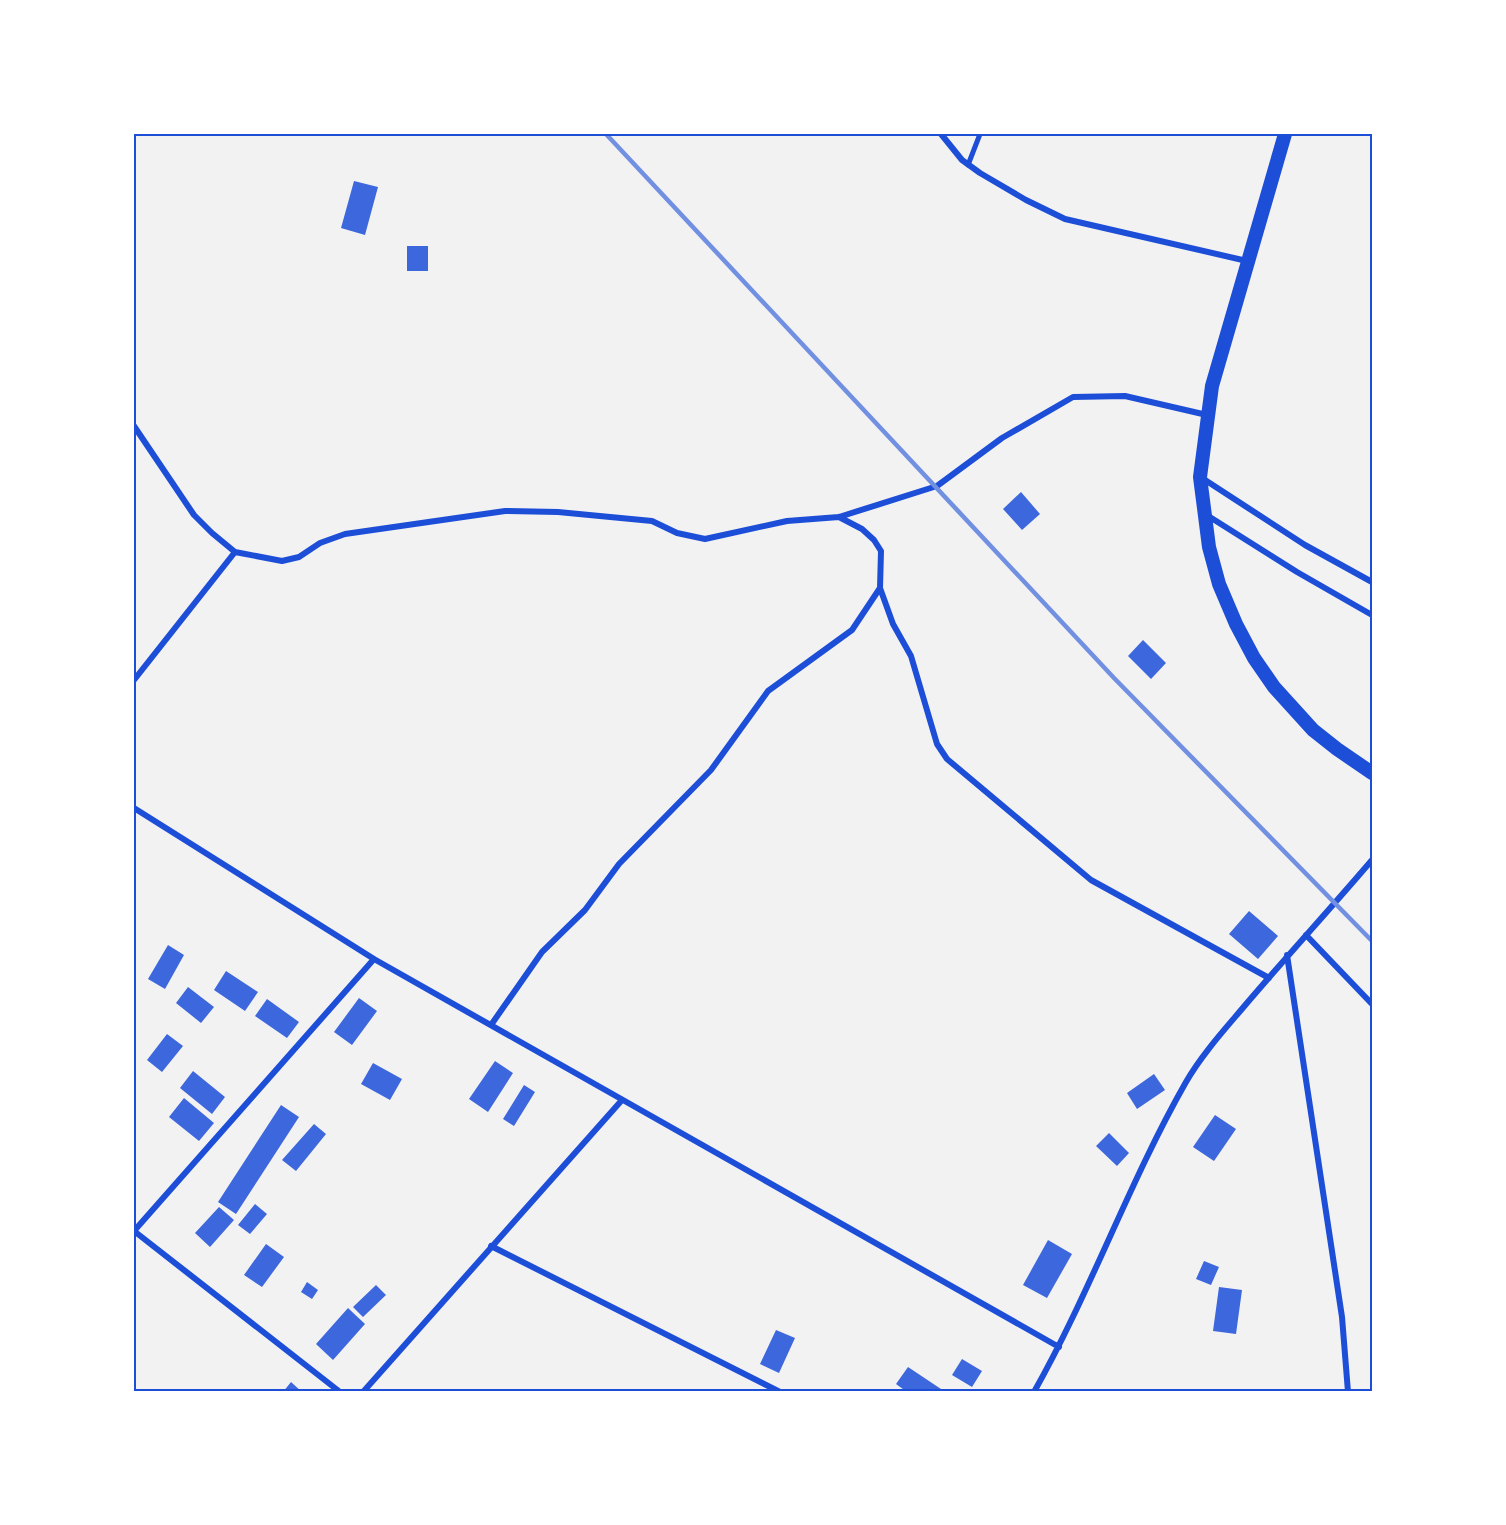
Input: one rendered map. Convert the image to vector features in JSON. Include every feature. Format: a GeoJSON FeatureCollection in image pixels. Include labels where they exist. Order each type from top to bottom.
{"type":"FeatureCollection","features":[{"type":"Feature","properties":{"kind":"main road"},"geometry":{"type":"LineString","coordinates":[[1285,134],[1212,386],[1200,477],[1209,547],[1219,584],[1236,624],[1254,658],[1274,687],[1313,730],[1372,773]]}},
{"type":"Feature","properties":{"kind":"street"},"geometry":{"type":"LineString","coordinates":[[941,134],[968,165],[1026,200],[1065,219],[1087,226],[1247,261]]}},
{"type":"Feature","properties":{"kind":"street"},"geometry":{"type":"LineString","coordinates":[[968,165],[980,134]]}},
{"type":"Feature","properties":{"kind":"street"},"geometry":{"type":"LineString","coordinates":[[134,426],[194,515],[212,533],[235,552],[282,561],[299,557],[320,543],[345,534],[505,511],[558,512],[652,522],[677,533],[705,539],[787,522],[839,517],[937,486],[1002,438],[1073,397],[1125,396],[1209,415]]}},
{"type":"Feature","properties":{"kind":"street"},"geometry":{"type":"LineString","coordinates":[[1200,477],[1305,545],[1372,582]]}},
{"type":"Feature","properties":{"kind":"street"},"geometry":{"type":"LineString","coordinates":[[1205,513],[1297,572],[1372,615]]}},
{"type":"Feature","properties":{"kind":"street"},"geometry":{"type":"LineString","coordinates":[[839,517],[868,534],[881,551],[880,588],[893,624],[911,657],[938,744],[947,759],[1090,880],[1269,978]]}},
{"type":"Feature","properties":{"kind":"street"},"geometry":{"type":"LineString","coordinates":[[134,680],[235,552]]}},
{"type":"Feature","properties":{"kind":"street"},"geometry":{"type":"LineString","coordinates":[[490,1025],[542,952],[585,910],[620,864],[711,770],[768,691],[852,630],[880,588]]}},
{"type":"Feature","properties":{"kind":"street"},"geometry":{"type":"LineString","coordinates":[[134,808],[374,959],[1059,1347]]}},
{"type":"Feature","properties":{"kind":"street"},"geometry":{"type":"LineString","coordinates":[[1034,1392],[1059,1347],[1187,1080],[1223,1032],[1287,955],[1372,860]]}},
{"type":"Feature","properties":{"kind":"street"},"geometry":{"type":"LineString","coordinates":[[1306,935],[1372,1004]]}},
{"type":"Feature","properties":{"kind":"street"},"geometry":{"type":"LineString","coordinates":[[1287,955],[1342,1317],[1348,1392]]}},
{"type":"Feature","properties":{"kind":"street"},"geometry":{"type":"LineString","coordinates":[[340,1392],[134,1231],[374,959]]}},
{"type":"Feature","properties":{"kind":"street"},"geometry":{"type":"LineString","coordinates":[[363,1392],[490,1246],[622,1100]]}},
{"type":"Feature","properties":{"kind":"street"},"geometry":{"type":"LineString","coordinates":[[490,1246],[780,1392]]}},
{"type":"Feature","properties":{"kind":"building"},"geometry":{"type":"Polygon","coordinates":[[[354,181],[378,187],[365,235],[341,228],[354,181]]]}},
{"type":"Feature","properties":{"kind":"building"},"geometry":{"type":"Polygon","coordinates":[[[407,246],[428,246],[428,271],[407,271],[407,246]]]}},
{"type":"Feature","properties":{"kind":"building"},"geometry":{"type":"Polygon","coordinates":[[[1021,492],[1040,514],[1022,530],[1003,509],[1021,492]]]}},
{"type":"Feature","properties":{"kind":"building"},"geometry":{"type":"Polygon","coordinates":[[[1143,640],[1166,663],[1151,679],[1128,656],[1143,640]]]}},
{"type":"Feature","properties":{"kind":"building"},"geometry":{"type":"Polygon","coordinates":[[[1249,911],[1278,936],[1258,959],[1229,934],[1249,911]]]}},
{"type":"Feature","properties":{"kind":"building"},"geometry":{"type":"Polygon","coordinates":[[[168,945],[184,955],[165,989],[148,979],[168,945]]]}},
{"type":"Feature","properties":{"kind":"building"},"geometry":{"type":"Polygon","coordinates":[[[226,971],[258,992],[245,1011],[214,990],[226,971]]]}},
{"type":"Feature","properties":{"kind":"building"},"geometry":{"type":"Polygon","coordinates":[[[188,987],[214,1007],[201,1023],[176,1003],[188,987]]]}},
{"type":"Feature","properties":{"kind":"building"},"geometry":{"type":"Polygon","coordinates":[[[359,998],[377,1011],[352,1045],[334,1032],[359,998]]]}},
{"type":"Feature","properties":{"kind":"building"},"geometry":{"type":"Polygon","coordinates":[[[267,999],[299,1022],[287,1038],[255,1016],[267,999]]]}},
{"type":"Feature","properties":{"kind":"building"},"geometry":{"type":"Polygon","coordinates":[[[167,1034],[183,1046],[162,1072],[147,1060],[167,1034]]]}},
{"type":"Feature","properties":{"kind":"building"},"geometry":{"type":"Polygon","coordinates":[[[495,1061],[513,1073],[488,1112],[469,1099],[495,1061]]]}},
{"type":"Feature","properties":{"kind":"building"},"geometry":{"type":"Polygon","coordinates":[[[373,1063],[402,1079],[390,1100],[361,1084],[373,1063]]]}},
{"type":"Feature","properties":{"kind":"building"},"geometry":{"type":"Polygon","coordinates":[[[193,1071],[225,1097],[212,1114],[180,1088],[193,1071]]]}},
{"type":"Feature","properties":{"kind":"building"},"geometry":{"type":"Polygon","coordinates":[[[1154,1074],[1165,1090],[1137,1109],[1127,1093],[1154,1074]]]}},
{"type":"Feature","properties":{"kind":"building"},"geometry":{"type":"Polygon","coordinates":[[[524,1085],[535,1092],[514,1126],[503,1119],[524,1085]]]}},
{"type":"Feature","properties":{"kind":"building"},"geometry":{"type":"Polygon","coordinates":[[[184,1098],[214,1123],[199,1141],[169,1117],[184,1098]]]}},
{"type":"Feature","properties":{"kind":"building"},"geometry":{"type":"Polygon","coordinates":[[[281,1105],[299,1117],[236,1214],[218,1202],[281,1105]]]}},
{"type":"Feature","properties":{"kind":"building"},"geometry":{"type":"Polygon","coordinates":[[[1215,1115],[1236,1129],[1214,1161],[1193,1147],[1215,1115]]]}},
{"type":"Feature","properties":{"kind":"building"},"geometry":{"type":"Polygon","coordinates":[[[314,1124],[326,1134],[296,1171],[282,1160],[314,1124]]]}},
{"type":"Feature","properties":{"kind":"building"},"geometry":{"type":"Polygon","coordinates":[[[1109,1133],[1129,1153],[1117,1166],[1096,1146],[1109,1133]]]}},
{"type":"Feature","properties":{"kind":"building"},"geometry":{"type":"Polygon","coordinates":[[[255,1204],[267,1214],[250,1234],[238,1225],[255,1204]]]}},
{"type":"Feature","properties":{"kind":"building"},"geometry":{"type":"Polygon","coordinates":[[[219,1207],[234,1220],[210,1247],[195,1233],[219,1207]]]}},
{"type":"Feature","properties":{"kind":"building"},"geometry":{"type":"Polygon","coordinates":[[[1048,1240],[1072,1254],[1047,1298],[1023,1285],[1048,1240]]]}},
{"type":"Feature","properties":{"kind":"building"},"geometry":{"type":"Polygon","coordinates":[[[266,1244],[284,1257],[262,1287],[244,1275],[266,1244]]]}},
{"type":"Feature","properties":{"kind":"building"},"geometry":{"type":"Polygon","coordinates":[[[1204,1261],[1219,1267],[1211,1285],[1196,1279],[1204,1261]]]}},
{"type":"Feature","properties":{"kind":"building"},"geometry":{"type":"Polygon","coordinates":[[[307,1282],[318,1290],[312,1299],[301,1292],[307,1282]]]}},
{"type":"Feature","properties":{"kind":"building"},"geometry":{"type":"Polygon","coordinates":[[[376,1285],[386,1295],[363,1317],[353,1307],[376,1285]]]}},
{"type":"Feature","properties":{"kind":"building"},"geometry":{"type":"Polygon","coordinates":[[[1219,1287],[1242,1290],[1236,1334],[1213,1331],[1219,1287]]]}},
{"type":"Feature","properties":{"kind":"building"},"geometry":{"type":"Polygon","coordinates":[[[348,1308],[365,1324],[333,1360],[316,1344],[348,1308]]]}},
{"type":"Feature","properties":{"kind":"building"},"geometry":{"type":"Polygon","coordinates":[[[776,1330],[795,1338],[779,1373],[760,1364],[776,1330]]]}},
{"type":"Feature","properties":{"kind":"building"},"geometry":{"type":"Polygon","coordinates":[[[962,1359],[982,1371],[972,1387],[952,1375],[962,1359]]]}},
{"type":"Feature","properties":{"kind":"building"},"geometry":{"type":"Polygon","coordinates":[[[908,1367],[941,1389],[939,1392],[907,1392],[896,1384],[908,1367]]]}},
{"type":"Feature","properties":{"kind":"building"},"geometry":{"type":"Polygon","coordinates":[[[291,1382],[302,1392],[283,1392],[291,1382]]]}},
{"type":"Feature","properties":{"kind":"railway"},"geometry":{"type":"LineString","coordinates":[[606,134],[1114,678],[1372,941]]}}]}
